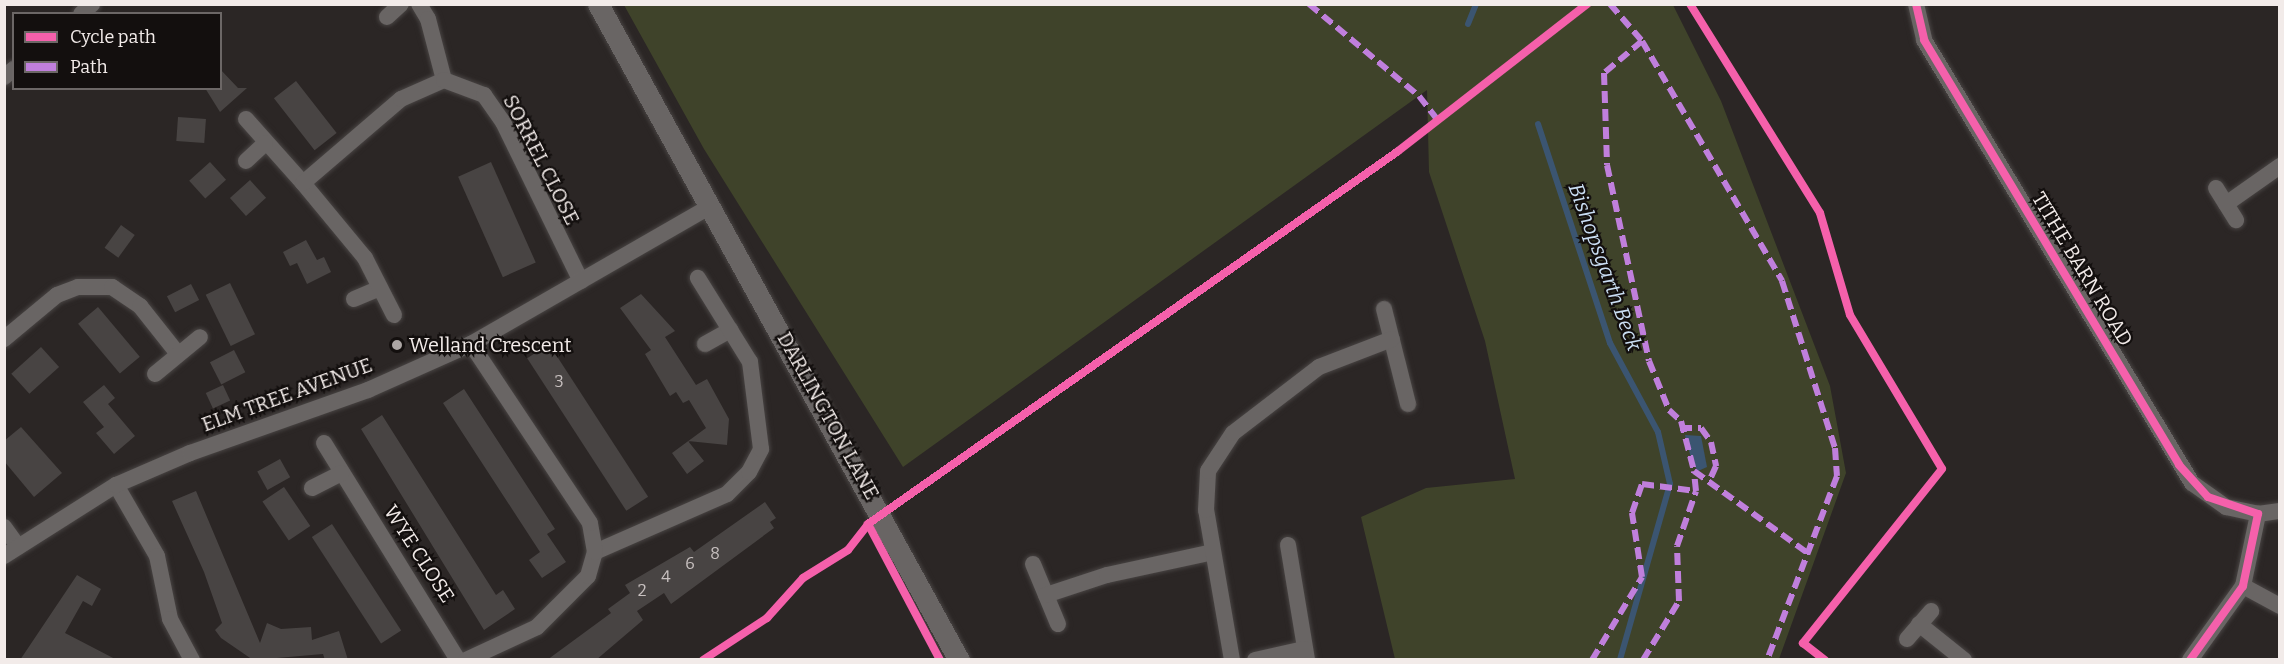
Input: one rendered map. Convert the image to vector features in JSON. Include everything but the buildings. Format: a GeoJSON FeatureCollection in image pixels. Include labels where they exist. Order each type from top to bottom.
{"type":"FeatureCollection","features":[{"type":"Feature","properties":{"kind":"street"},"geometry":{"type":"LineString","coordinates":[[387,17],[401,4]]}},
{"type":"Feature","properties":{"kind":"street"},"geometry":{"type":"LineString","coordinates":[[303,183],[401,99],[444,80],[428,19],[419,4]]}},
{"type":"Feature","properties":{"kind":"street","name":"DARLINGTON LANE"},"geometry":{"type":"LineString","coordinates":[[598,4],[959,660]]}},
{"type":"Feature","properties":{"kind":"street","name":"TITHE BARN ROAD"},"geometry":{"type":"LineString","coordinates":[[1916,4],[1924,40],[2179,465],[2208,497],[2258,514],[2280,511]]}},
{"type":"Feature","properties":{"kind":"street","name":"SORREL CLOSE"},"geometry":{"type":"LineString","coordinates":[[444,80],[483,95],[503,122],[581,281]]}},
{"type":"Feature","properties":{"kind":"street"},"geometry":{"type":"LineString","coordinates":[[246,119],[365,258],[394,315]]}},
{"type":"Feature","properties":{"kind":"street"},"geometry":{"type":"LineString","coordinates":[[246,161],[265,143]]}},
{"type":"Feature","properties":{"kind":"street"},"geometry":{"type":"LineString","coordinates":[[2226,204],[2280,166]]}},
{"type":"Feature","properties":{"kind":"street"},"geometry":{"type":"LineString","coordinates":[[2216,188],[2236,220]]}},
{"type":"Feature","properties":{"kind":"street","name":"ELM TREE AVENUE"},"geometry":{"type":"LineString","coordinates":[[11,551],[116,485],[190,453],[368,390],[471,344],[711,206]]}},
{"type":"Feature","properties":{"kind":"street"},"geometry":{"type":"LineString","coordinates":[[595,552],[715,500],[749,472],[761,449],[760,408],[750,362],[698,278]]}},
{"type":"Feature","properties":{"kind":"street"},"geometry":{"type":"LineString","coordinates":[[4,339],[57,296],[78,287],[112,287],[140,306],[178,354]]}},
{"type":"Feature","properties":{"kind":"street"},"geometry":{"type":"LineString","coordinates":[[354,299],[380,288]]}},
{"type":"Feature","properties":{"kind":"street"},"geometry":{"type":"LineString","coordinates":[[1384,309],[1408,404]]}},
{"type":"Feature","properties":{"kind":"street"},"geometry":{"type":"LineString","coordinates":[[705,344],[730,330]]}},
{"type":"Feature","properties":{"kind":"street"},"geometry":{"type":"LineString","coordinates":[[155,374],[200,337]]}},
{"type":"Feature","properties":{"kind":"street"},"geometry":{"type":"LineString","coordinates":[[1232,660],[1204,492],[1208,471],[1233,433],[1322,365],[1392,339]]}},
{"type":"Feature","properties":{"kind":"street"},"geometry":{"type":"LineString","coordinates":[[465,660],[537,627],[588,576],[595,552],[590,523],[471,344]]}},
{"type":"Feature","properties":{"kind":"street","name":"WYE CLOSE"},"geometry":{"type":"LineString","coordinates":[[324,443],[458,660]]}},
{"type":"Feature","properties":{"kind":"street"},"geometry":{"type":"LineString","coordinates":[[312,488],[341,473]]}},
{"type":"Feature","properties":{"kind":"street"},"geometry":{"type":"LineString","coordinates":[[116,485],[157,556],[170,619],[192,660]]}},
{"type":"Feature","properties":{"kind":"street"},"geometry":{"type":"LineString","coordinates":[[2190,660],[2243,586],[2258,514]]}},
{"type":"Feature","properties":{"kind":"street"},"geometry":{"type":"LineString","coordinates":[[4,527],[11,551]]}},
{"type":"Feature","properties":{"kind":"street"},"geometry":{"type":"LineString","coordinates":[[1255,660],[1306,654],[1288,545]]}},
{"type":"Feature","properties":{"kind":"street"},"geometry":{"type":"LineString","coordinates":[[1046,595],[1107,575],[1213,552]]}},
{"type":"Feature","properties":{"kind":"street"},"geometry":{"type":"LineString","coordinates":[[1033,564],[1058,624]]}},
{"type":"Feature","properties":{"kind":"street"},"geometry":{"type":"LineString","coordinates":[[2243,586],[2280,606]]}},
{"type":"Feature","properties":{"kind":"street"},"geometry":{"type":"LineString","coordinates":[[1907,639],[1930,610]]}},
{"type":"Feature","properties":{"kind":"street"},"geometry":{"type":"LineString","coordinates":[[1919,624],[1964,660]]}},
{"type":"Feature","properties":{"kind":"green space"},"geometry":{"type":"Polygon","coordinates":[[[624,5],[1673,5],[1721,101],[1830,386],[1846,473],[1779,659],[1395,659],[1361,517],[1426,488],[1515,479],[1485,341],[1429,172],[1427,90],[903,467],[704,149],[624,5]]]}},
{"type":"Feature","properties":{"kind":"water"},"geometry":{"type":"Polygon","coordinates":[[[1685,435],[1701,436],[1707,467],[1698,471],[1692,462],[1685,435]]]}},
{"type":"Feature","properties":{"kind":"waterway","name":"Bishopsgarth Beck"},"geometry":{"type":"LineString","coordinates":[[1468,24],[1476,4]]}},
{"type":"Feature","properties":{"kind":"waterway","name":"Bishopsgarth Beck"},"geometry":{"type":"LineString","coordinates":[[1538,124],[1610,343],[1658,432],[1670,484],[1620,660]]}},
{"type":"Feature","properties":{"kind":"marked path"},"geometry":{"type":"LineString","coordinates":[[1309,4],[1419,96],[1437,119]]}},
{"type":"Feature","properties":{"kind":"marked path"},"geometry":{"type":"LineString","coordinates":[[1610,4],[1642,41],[1782,281],[1835,448],[1837,476],[1767,660]]}},
{"type":"Feature","properties":{"kind":"marked path"},"geometry":{"type":"LineString","coordinates":[[1642,41],[1604,73],[1607,165],[1649,361],[1669,410],[1681,421],[1694,471],[1809,554]]}},
{"type":"Feature","properties":{"kind":"marked path"},"geometry":{"type":"LineString","coordinates":[[1680,428],[1701,428],[1711,442],[1716,466],[1709,482]]}},
{"type":"Feature","properties":{"kind":"marked path"},"geometry":{"type":"LineString","coordinates":[[1592,660],[1642,577],[1632,513],[1642,484],[1696,491],[1694,471]]}},
{"type":"Feature","properties":{"kind":"marked path"},"geometry":{"type":"LineString","coordinates":[[1643,660],[1679,601],[1677,546],[1696,491]]}},
{"type":"Feature","properties":{"kind":"cycle path"},"geometry":{"type":"LineString","coordinates":[[703,660],[767,618],[803,578],[848,550],[868,524],[1397,152],[1587,4]]}},
{"type":"Feature","properties":{"kind":"cycle path"},"geometry":{"type":"LineString","coordinates":[[1690,4],[1820,213],[1850,315],[1942,469],[1803,643],[1825,660]]}},
{"type":"Feature","properties":{"kind":"cycle path"},"geometry":{"type":"LineString","coordinates":[[1916,4],[1924,40],[2179,465],[2208,497],[2258,514],[2243,586],[2190,660]]}},
{"type":"Feature","properties":{"kind":"cycle path"},"geometry":{"type":"LineString","coordinates":[[868,524],[940,660]]}},
{"type":"Feature","properties":{"kind":"place","name":"Welland Crescent"},"geometry":{"type":"Point","coordinates":[397,345]}}]}
